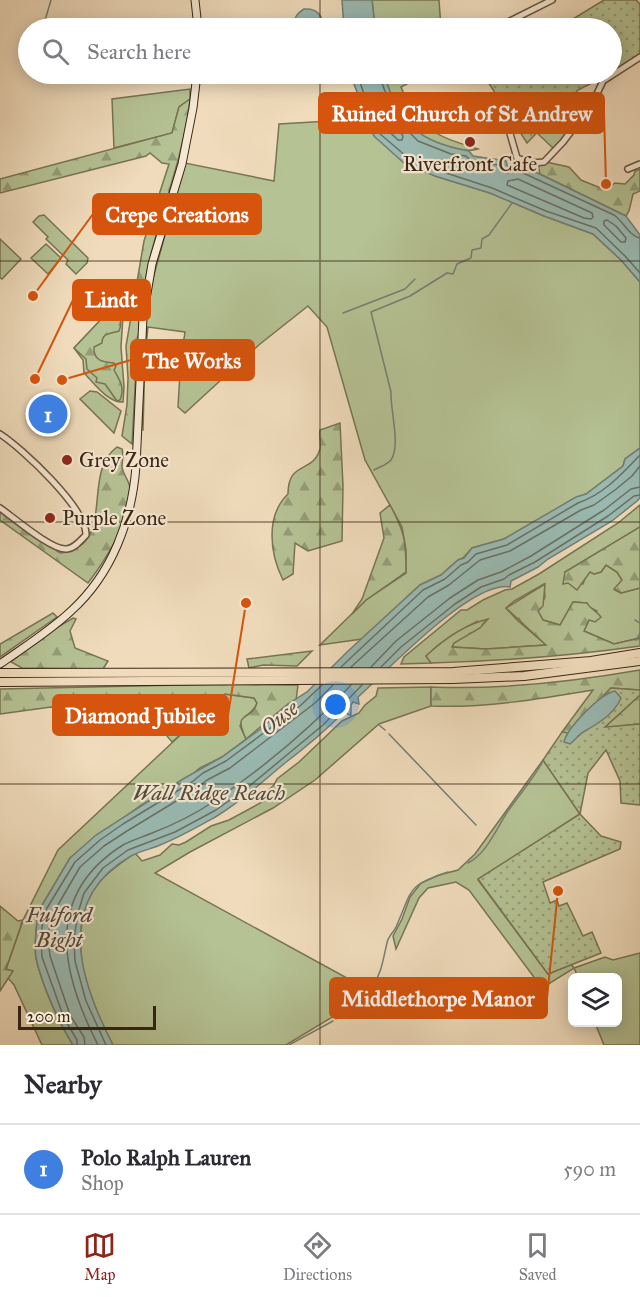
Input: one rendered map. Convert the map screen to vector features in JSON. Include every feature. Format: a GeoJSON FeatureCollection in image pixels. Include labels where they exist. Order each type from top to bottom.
{"type":"FeatureCollection","features":[{"type":"Feature","properties":{"kind":"highway"},"geometry":{"type":"LineString","coordinates":[[453,676],[640,653]]}},
{"type":"Feature","properties":{"kind":"highway"},"geometry":{"type":"LineString","coordinates":[[0,682],[259,677],[524,676],[640,661]]}},
{"type":"Feature","properties":{"kind":"highway"},"geometry":{"type":"LineString","coordinates":[[0,673],[259,677]]}},
{"type":"Feature","properties":{"kind":"main road"},"geometry":{"type":"LineString","coordinates":[[195,0],[197,18]]}},
{"type":"Feature","properties":{"kind":"main road"},"geometry":{"type":"LineString","coordinates":[[0,664],[65,617],[93,588],[112,559],[130,510],[136,466],[143,317],[152,264],[182,164],[195,84]]}},
{"type":"Feature","properties":{"kind":"street"},"geometry":{"type":"LineString","coordinates":[[516,18],[552,0]]}},
{"type":"Feature","properties":{"kind":"street"},"geometry":{"type":"LineString","coordinates":[[622,69],[640,57]]}},
{"type":"Feature","properties":{"kind":"street"},"geometry":{"type":"LineString","coordinates":[[487,99],[509,130],[518,158],[532,163],[544,162],[593,102],[602,84]]}},
{"type":"Feature","properties":{"kind":"street"},"geometry":{"type":"LineString","coordinates":[[628,169],[640,164]]}},
{"type":"Feature","properties":{"kind":"street"},"geometry":{"type":"LineString","coordinates":[[0,434],[22,450],[46,473],[79,516],[86,528],[86,535],[69,549],[56,548],[0,508]]}},
{"type":"Feature","properties":{"kind":"green space"},"geometry":{"type":"Polygon","coordinates":[[[372,0],[439,0],[440,18],[374,18],[372,0]]]}},
{"type":"Feature","properties":{"kind":"green space"},"geometry":{"type":"Polygon","coordinates":[[[604,0],[636,0],[640,4],[640,54],[622,66],[622,18],[574,18],[604,0]]]}},
{"type":"Feature","properties":{"kind":"green space"},"geometry":{"type":"Polygon","coordinates":[[[388,84],[407,84],[401,87],[414,113],[422,122],[440,135],[478,149],[460,150],[423,137],[403,118],[388,84]]]}},
{"type":"Feature","properties":{"kind":"green space"},"geometry":{"type":"Polygon","coordinates":[[[489,84],[590,84],[578,90],[527,143],[489,84]]]}},
{"type":"Feature","properties":{"kind":"green space"},"geometry":{"type":"Polygon","coordinates":[[[190,89],[190,99],[179,107],[172,133],[114,148],[112,99],[190,89]]]}},
{"type":"Feature","properties":{"kind":"green space"},"geometry":{"type":"Polygon","coordinates":[[[190,99],[183,140],[145,281],[137,351],[132,444],[122,436],[127,405],[126,346],[144,241],[169,164],[162,163],[150,153],[146,156],[0,193],[0,179],[172,133],[179,107],[190,99]]]}},
{"type":"Feature","properties":{"kind":"green space"},"geometry":{"type":"Polygon","coordinates":[[[562,106],[569,111],[568,114],[575,118],[579,117],[554,149],[537,133],[562,106]]]}},
{"type":"Feature","properties":{"kind":"green space"},"geometry":{"type":"Polygon","coordinates":[[[363,119],[375,137],[435,176],[490,193],[593,234],[621,260],[640,282],[640,448],[625,459],[623,466],[586,494],[504,539],[472,548],[441,575],[420,585],[362,639],[320,645],[366,600],[406,573],[406,550],[402,527],[365,460],[327,327],[308,306],[260,344],[185,413],[178,407],[182,340],[185,332],[148,327],[146,346],[147,327],[144,327],[149,293],[185,163],[274,181],[279,124],[363,119]]]}},
{"type":"Feature","properties":{"kind":"green space"},"geometry":{"type":"Polygon","coordinates":[[[546,162],[569,167],[581,180],[603,189],[615,183],[625,184],[635,171],[640,169],[640,191],[633,194],[626,216],[540,174],[538,164],[546,162]]]}},
{"type":"Feature","properties":{"kind":"green space"},"geometry":{"type":"Polygon","coordinates":[[[44,215],[88,258],[87,263],[76,274],[66,264],[68,260],[46,239],[48,237],[33,222],[39,216],[44,215]]]}},
{"type":"Feature","properties":{"kind":"green space"},"geometry":{"type":"Polygon","coordinates":[[[0,239],[21,259],[2,279],[0,278],[0,239]]]}},
{"type":"Feature","properties":{"kind":"green space"},"geometry":{"type":"Polygon","coordinates":[[[46,244],[61,258],[48,274],[31,258],[46,244]]]}},
{"type":"Feature","properties":{"kind":"green space"},"geometry":{"type":"Polygon","coordinates":[[[107,304],[119,315],[121,323],[119,331],[105,336],[102,343],[94,347],[94,352],[100,360],[114,363],[116,366],[114,370],[122,391],[120,400],[117,401],[105,384],[96,382],[97,378],[87,369],[86,359],[74,348],[107,313],[101,307],[107,304]]]}},
{"type":"Feature","properties":{"kind":"green space"},"geometry":{"type":"Polygon","coordinates":[[[112,308],[123,316],[121,347],[123,402],[107,396],[84,373],[83,360],[74,348],[112,308]]]}},
{"type":"Feature","properties":{"kind":"green space"},"geometry":{"type":"Polygon","coordinates":[[[144,379],[143,430],[138,430],[142,426],[144,379]]]}},
{"type":"Feature","properties":{"kind":"green space"},"geometry":{"type":"Polygon","coordinates":[[[90,391],[97,392],[121,411],[114,433],[80,399],[90,391]]]}},
{"type":"Feature","properties":{"kind":"green space"},"geometry":{"type":"Polygon","coordinates":[[[340,423],[343,486],[342,541],[308,551],[295,543],[293,574],[283,580],[273,547],[273,524],[276,513],[288,494],[292,476],[317,457],[320,449],[320,430],[340,423]]]}},
{"type":"Feature","properties":{"kind":"green space"},"geometry":{"type":"Polygon","coordinates":[[[117,447],[123,451],[122,467],[130,486],[129,501],[116,539],[88,583],[0,520],[0,511],[60,553],[78,548],[88,537],[94,524],[101,474],[106,459],[117,447]]]}},
{"type":"Feature","properties":{"kind":"green space"},"geometry":{"type":"Polygon","coordinates":[[[390,505],[404,537],[406,572],[366,600],[352,614],[362,599],[384,538],[380,513],[390,505]]]}},
{"type":"Feature","properties":{"kind":"green space"},"geometry":{"type":"Polygon","coordinates":[[[640,505],[640,527],[565,572],[568,583],[583,584],[590,571],[594,574],[601,572],[606,565],[617,572],[622,580],[615,590],[621,593],[640,588],[640,638],[614,644],[584,631],[589,620],[597,611],[589,607],[587,603],[573,602],[560,625],[543,620],[538,611],[545,597],[544,584],[506,608],[546,645],[486,649],[452,647],[478,621],[432,650],[426,656],[431,663],[401,664],[404,657],[461,610],[467,610],[539,574],[618,523],[640,505]]]}},
{"type":"Feature","properties":{"kind":"green space"},"geometry":{"type":"Polygon","coordinates":[[[640,527],[640,588],[621,593],[614,589],[622,580],[617,572],[606,565],[601,572],[594,574],[590,572],[577,590],[568,583],[563,584],[565,572],[640,527]]]}},
{"type":"Feature","properties":{"kind":"green space"},"geometry":{"type":"Polygon","coordinates":[[[545,584],[543,606],[538,611],[543,620],[560,625],[573,602],[587,603],[601,617],[595,622],[589,620],[584,631],[614,644],[640,638],[640,646],[483,661],[431,663],[426,656],[455,633],[488,619],[480,628],[454,643],[452,647],[486,649],[546,645],[506,608],[545,584]]]}},
{"type":"Feature","properties":{"kind":"green space"},"geometry":{"type":"Polygon","coordinates":[[[53,613],[57,617],[0,657],[0,644],[53,613]]]}},
{"type":"Feature","properties":{"kind":"green space"},"geometry":{"type":"Polygon","coordinates":[[[73,618],[76,619],[70,631],[75,648],[108,661],[103,669],[22,668],[11,662],[51,631],[73,618]]]}},
{"type":"Feature","properties":{"kind":"green space"},"geometry":{"type":"Polygon","coordinates":[[[312,651],[297,666],[263,665],[249,668],[247,659],[312,651]]]}},
{"type":"Feature","properties":{"kind":"green space"},"geometry":{"type":"Polygon","coordinates":[[[640,670],[640,690],[611,688],[568,733],[562,732],[593,690],[533,700],[431,706],[431,687],[536,684],[640,670]]]}},
{"type":"Feature","properties":{"kind":"green space"},"geometry":{"type":"Polygon","coordinates":[[[227,684],[298,685],[296,701],[288,704],[246,739],[242,730],[242,720],[251,713],[257,703],[254,698],[225,694],[172,742],[162,730],[172,715],[139,712],[110,717],[51,707],[0,714],[0,689],[227,684]]]}},
{"type":"Feature","properties":{"kind":"green space"},"geometry":{"type":"Polygon","coordinates":[[[431,687],[431,706],[379,724],[315,780],[273,808],[155,873],[367,989],[354,1004],[286,1045],[113,1045],[87,986],[81,955],[84,909],[89,896],[98,884],[108,873],[132,855],[136,854],[142,861],[160,855],[172,844],[179,845],[186,842],[211,826],[229,820],[264,801],[262,796],[277,779],[299,762],[342,721],[359,713],[376,696],[378,688],[431,687]]]}},
{"type":"Feature","properties":{"kind":"green space"},"geometry":{"type":"Polygon","coordinates":[[[611,688],[640,690],[640,695],[605,727],[640,724],[640,805],[621,803],[620,781],[606,750],[588,773],[580,814],[543,760],[562,732],[568,733],[611,688]]]}},
{"type":"Feature","properties":{"kind":"green space"},"geometry":{"type":"Polygon","coordinates":[[[224,694],[254,698],[257,703],[240,726],[246,739],[222,757],[200,768],[140,806],[70,858],[41,907],[36,931],[36,958],[51,1003],[73,1045],[42,1045],[14,985],[8,978],[6,969],[23,920],[58,850],[224,694]]]}},
{"type":"Feature","properties":{"kind":"green space"},"geometry":{"type":"Polygon","coordinates":[[[640,695],[640,724],[604,728],[640,695]]]}},
{"type":"Feature","properties":{"kind":"green space"},"geometry":{"type":"Polygon","coordinates":[[[543,760],[580,814],[478,880],[548,974],[571,964],[574,968],[542,988],[469,890],[456,882],[428,888],[419,898],[396,949],[393,936],[410,897],[421,883],[458,870],[475,854],[543,760]]]}},
{"type":"Feature","properties":{"kind":"green space"},"geometry":{"type":"Polygon","coordinates":[[[580,814],[601,836],[621,842],[620,849],[543,882],[550,903],[557,900],[559,906],[567,903],[583,936],[592,932],[601,953],[548,974],[478,879],[580,814]]]}},
{"type":"Feature","properties":{"kind":"green space"},"geometry":{"type":"Polygon","coordinates":[[[0,906],[18,921],[23,920],[6,969],[13,971],[0,991],[0,906]]]}},
{"type":"Feature","properties":{"kind":"green space"},"geometry":{"type":"Polygon","coordinates":[[[640,953],[640,1045],[604,1045],[597,1027],[622,1027],[622,973],[576,973],[574,968],[605,957],[613,960],[640,953]]]}},
{"type":"Feature","properties":{"kind":"water"},"geometry":{"type":"Polygon","coordinates":[[[342,0],[372,0],[374,18],[343,18],[342,0]]]}},
{"type":"Feature","properties":{"kind":"water"},"geometry":{"type":"Polygon","coordinates":[[[304,9],[313,10],[322,18],[296,18],[304,9]]]}},
{"type":"Feature","properties":{"kind":"water"},"geometry":{"type":"Polygon","coordinates":[[[354,84],[388,84],[396,106],[404,118],[424,136],[451,147],[469,151],[473,156],[506,161],[508,168],[515,164],[523,166],[626,216],[640,235],[640,282],[621,260],[593,234],[490,193],[435,176],[404,163],[375,137],[363,119],[354,84]]]}},
{"type":"Feature","properties":{"kind":"water","name":"Wall Ridge Reach"},"geometry":{"type":"Polygon","coordinates":[[[640,448],[640,498],[612,521],[511,581],[510,587],[494,589],[474,598],[453,612],[358,697],[359,704],[353,702],[351,716],[344,712],[308,745],[235,804],[182,835],[131,856],[106,874],[91,896],[82,919],[80,943],[91,995],[113,1045],[73,1045],[46,991],[35,947],[41,907],[70,858],[96,835],[183,779],[222,757],[262,728],[288,704],[307,692],[420,585],[441,575],[458,560],[464,558],[472,548],[504,539],[576,497],[586,494],[623,466],[625,459],[640,448]]]}},
{"type":"Feature","properties":{"kind":"water"},"geometry":{"type":"Polygon","coordinates":[[[615,691],[621,698],[610,713],[570,744],[564,742],[566,736],[585,712],[601,698],[615,691]]]}},
{"type":"Feature","properties":{"kind":"waterway"},"geometry":{"type":"LineString","coordinates":[[45,18],[51,0]]}},
{"type":"Feature","properties":{"kind":"waterway"},"geometry":{"type":"LineString","coordinates":[[374,470],[391,460],[394,454],[395,437],[391,392],[371,312],[410,296],[447,273],[453,274],[457,264],[471,258],[472,250],[481,248],[482,239],[489,235],[512,203]]}},
{"type":"Feature","properties":{"kind":"waterway"},"geometry":{"type":"LineString","coordinates":[[343,313],[405,289],[415,279]]}},
{"type":"Feature","properties":{"kind":"waterway"},"geometry":{"type":"LineString","coordinates":[[635,620],[640,623]]}},
{"type":"Feature","properties":{"kind":"waterway"},"geometry":{"type":"LineString","coordinates":[[636,640],[640,633]]}},
{"type":"Feature","properties":{"kind":"waterway"},"geometry":{"type":"LineString","coordinates":[[379,725],[385,730]]}},
{"type":"Feature","properties":{"kind":"waterway"},"geometry":{"type":"LineString","coordinates":[[389,734],[476,825]]}},
{"type":"Feature","properties":{"kind":"waterway"},"geometry":{"type":"LineString","coordinates":[[468,863],[485,848],[542,763]]}},
{"type":"Feature","properties":{"kind":"waterway"},"geometry":{"type":"LineString","coordinates":[[372,987],[380,971],[388,941],[413,890],[425,881],[448,872]]}},
{"type":"Feature","properties":{"kind":"waterway"},"geometry":{"type":"LineString","coordinates":[[336,1019],[364,998],[370,989]]}},
{"type":"Feature","properties":{"kind":"waterway"},"geometry":{"type":"LineString","coordinates":[[289,1045],[333,1021]]}},
{"type":"Feature","properties":{"kind":"place","name":"Riverfront Cafe"},"geometry":{"type":"Point","coordinates":[470,142]}},
{"type":"Feature","properties":{"kind":"place","name":"Ruined Church of St Andrew"},"geometry":{"type":"Point","coordinates":[606,184]}},
{"type":"Feature","properties":{"kind":"place","name":"Crepe Creations"},"geometry":{"type":"Point","coordinates":[33,296]}},
{"type":"Feature","properties":{"kind":"place","name":"Lindt"},"geometry":{"type":"Point","coordinates":[35,379]}},
{"type":"Feature","properties":{"kind":"place","name":"The Works"},"geometry":{"type":"Point","coordinates":[62,380]}},
{"type":"Feature","properties":{"kind":"place","name":"Polo Ralph Lauren"},"geometry":{"type":"Point","coordinates":[48,414]}},
{"type":"Feature","properties":{"kind":"place","name":"Grey Zone"},"geometry":{"type":"Point","coordinates":[67,460]}},
{"type":"Feature","properties":{"kind":"place","name":"Purple Zone"},"geometry":{"type":"Point","coordinates":[50,518]}},
{"type":"Feature","properties":{"kind":"place","name":"Diamond Jubilee"},"geometry":{"type":"Point","coordinates":[246,603]}},
{"type":"Feature","properties":{"kind":"place","name":"Middlethorpe Manor"},"geometry":{"type":"Point","coordinates":[558,891]}},
{"type":"Feature","properties":{"kind":"water label","name":"Ouse"},"geometry":{"type":"Point","coordinates":[279,718]}},
{"type":"Feature","properties":{"kind":"water label","name":"Fulford Bight"},"geometry":{"type":"Point","coordinates":[59,926]}}]}
